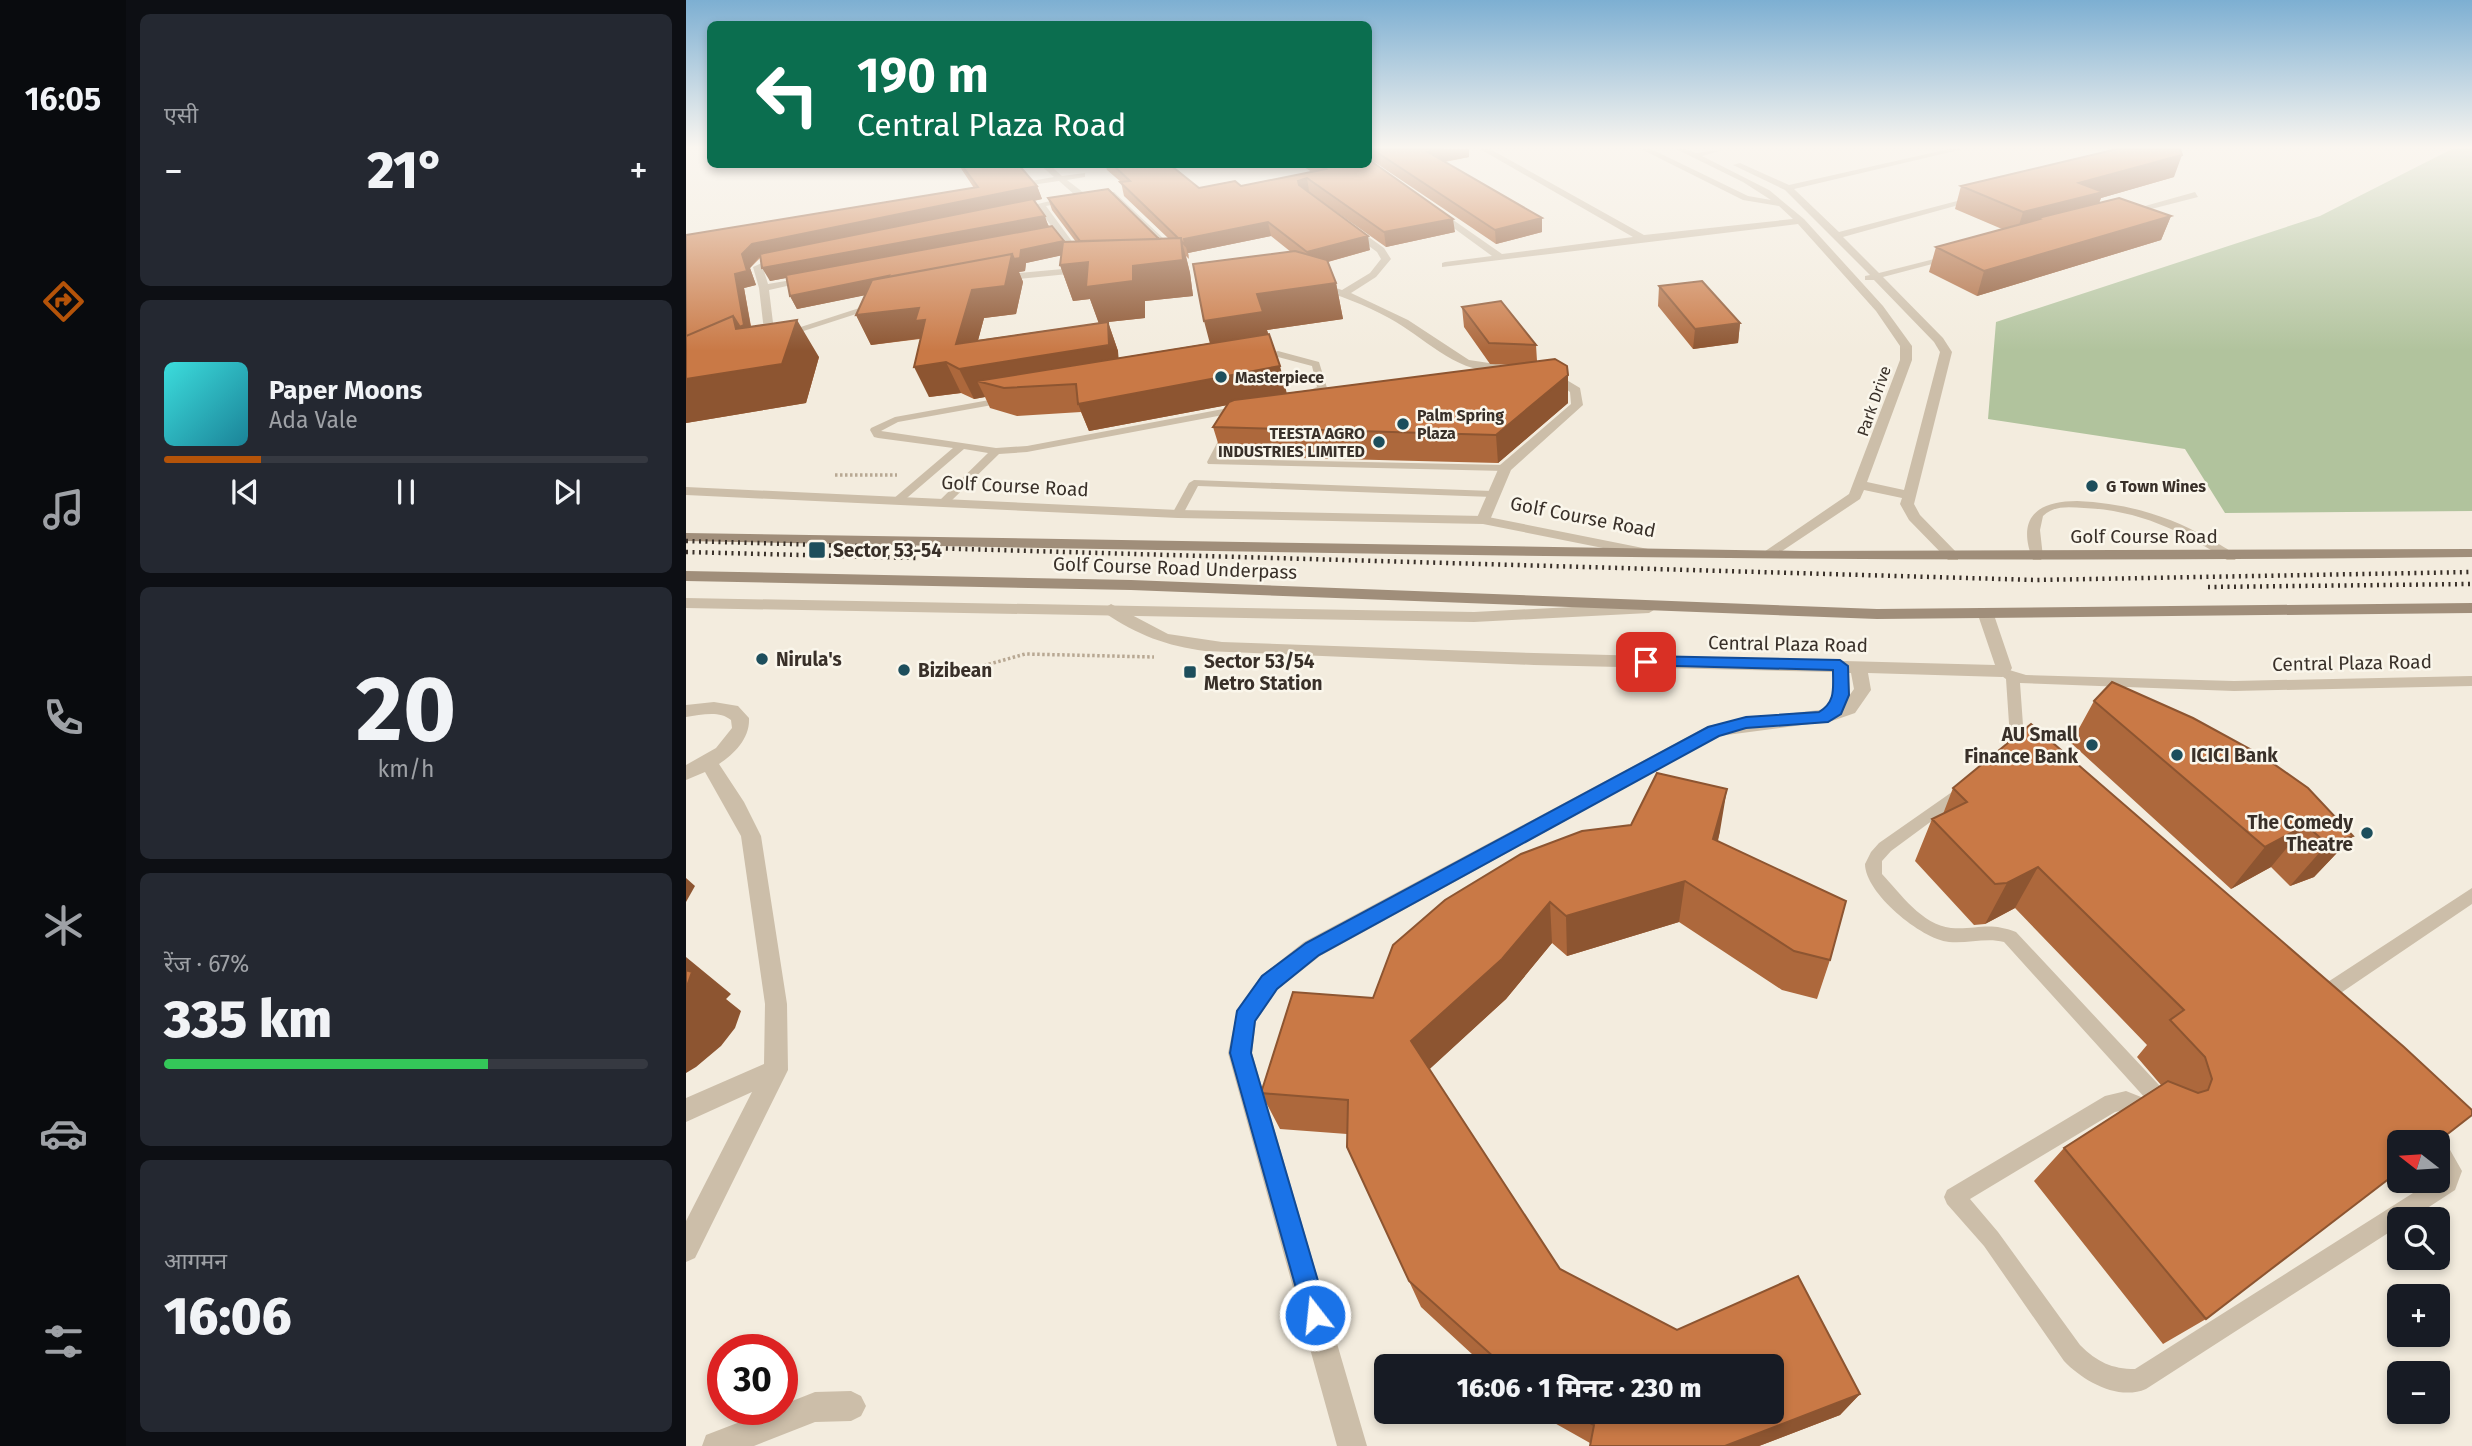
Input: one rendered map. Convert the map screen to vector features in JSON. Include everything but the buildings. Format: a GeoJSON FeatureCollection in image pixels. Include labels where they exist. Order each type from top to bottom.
{"type":"FeatureCollection","features":[{"type":"Feature","properties":{"kind":"main road","name":"Golf Course Road Underpass"},"geometry":{"type":"LineString","coordinates":[[686,537],[1648,553]]}},
{"type":"Feature","properties":{"kind":"main road","name":"Golf Course Road"},"geometry":{"type":"LineString","coordinates":[[1648,553],[2037,558],[2472,553]]}},
{"type":"Feature","properties":{"kind":"main road","name":"Golf Course Road Underpass"},"geometry":{"type":"LineString","coordinates":[[686,576],[1131,585],[1663,607]]}},
{"type":"Feature","properties":{"kind":"main road"},"geometry":{"type":"LineString","coordinates":[[1663,607],[1986,615],[2472,608]]}},
{"type":"Feature","properties":{"kind":"street"},"geometry":{"type":"LineString","coordinates":[[1049,216],[1088,270]]}},
{"type":"Feature","properties":{"kind":"street"},"geometry":{"type":"LineString","coordinates":[[1137,216],[1186,265],[1174,265]]}},
{"type":"Feature","properties":{"kind":"street"},"geometry":{"type":"LineString","coordinates":[[1443,216],[1501,258]]}},
{"type":"Feature","properties":{"kind":"street"},"geometry":{"type":"LineString","coordinates":[[1604,216],[1642,238]]}},
{"type":"Feature","properties":{"kind":"street","name":"Park Drive"},"geometry":{"type":"LineString","coordinates":[[1768,554],[1847,505],[1861,485],[1906,360],[1906,346],[1854,280],[1795,216]]}},
{"type":"Feature","properties":{"kind":"street","name":"Park Drive"},"geometry":{"type":"LineString","coordinates":[[1818,216],[1940,340],[1946,352],[1906,495]]}},
{"type":"Feature","properties":{"kind":"street"},"geometry":{"type":"LineString","coordinates":[[1838,235],[1908,216]]}},
{"type":"Feature","properties":{"kind":"street"},"geometry":{"type":"LineString","coordinates":[[1339,219],[1381,250],[1386,259],[1373,275],[1344,293]]}},
{"type":"Feature","properties":{"kind":"street"},"geometry":{"type":"LineString","coordinates":[[1445,265],[1642,238],[1800,221]]}},
{"type":"Feature","properties":{"kind":"street"},"geometry":{"type":"LineString","coordinates":[[1047,235],[1060,232]]}},
{"type":"Feature","properties":{"kind":"street"},"geometry":{"type":"LineString","coordinates":[[770,339],[764,288],[758,267],[775,258],[800,253]]}},
{"type":"Feature","properties":{"kind":"street"},"geometry":{"type":"LineString","coordinates":[[1854,280],[1960,255]]}},
{"type":"Feature","properties":{"kind":"street"},"geometry":{"type":"LineString","coordinates":[[992,279],[1100,269]]}},
{"type":"Feature","properties":{"kind":"street"},"geometry":{"type":"LineString","coordinates":[[764,288],[818,278]]}},
{"type":"Feature","properties":{"kind":"street"},"geometry":{"type":"LineString","coordinates":[[1307,283],[1344,293],[1413,328],[1467,366],[1521,368]]}},
{"type":"Feature","properties":{"kind":"street"},"geometry":{"type":"LineString","coordinates":[[759,344],[840,315],[891,302]]}},
{"type":"Feature","properties":{"kind":"street"},"geometry":{"type":"LineString","coordinates":[[1483,520],[1505,468],[1577,405],[1576,391],[1564,380],[1533,368]]}},
{"type":"Feature","properties":{"kind":"street"},"geometry":{"type":"LineString","coordinates":[[1861,485],[1906,495],[1907,504],[1914,517],[1953,556]]}},
{"type":"Feature","properties":{"kind":"street","name":"Golf Course Road"},"geometry":{"type":"LineString","coordinates":[[686,491],[1178,514],[1483,520],[1648,553]]}},
{"type":"Feature","properties":{"kind":"street"},"geometry":{"type":"LineString","coordinates":[[686,603],[1474,617],[1663,607]]}},
{"type":"Feature","properties":{"kind":"street","name":"Central Plaza Road"},"geometry":{"type":"LineString","coordinates":[[1111,609],[1137,629],[1154,637],[1208,646],[1521,659],[1849,666],[2007,674]]}},
{"type":"Feature","properties":{"kind":"street"},"geometry":{"type":"LineString","coordinates":[[1986,615],[2007,674]]}},
{"type":"Feature","properties":{"kind":"street"},"geometry":{"type":"LineString","coordinates":[[1352,1446],[1240,1053],[1245,1018],[1269,983],[1312,949],[1714,731],[1746,723],[1823,718],[1836,710],[1849,709],[1863,690],[1849,666]]}},
{"type":"Feature","properties":{"kind":"street"},"geometry":{"type":"LineString","coordinates":[[686,711],[721,707],[733,710],[741,717],[742,727],[737,739],[709,763],[686,773]]}},
{"type":"Feature","properties":{"kind":"street"},"geometry":{"type":"LineString","coordinates":[[686,1250],[776,1070],[776,1004],[751,836],[709,763]]}},
{"type":"Feature","properties":{"kind":"street"},"geometry":{"type":"LineString","coordinates":[[686,1111],[776,1070]]}},
{"type":"Feature","properties":{"kind":"street"},"geometry":{"type":"LineString","coordinates":[[717,1446],[815,1407],[851,1406]]}},
{"type":"Feature","properties":{"kind":"lane"},"geometry":{"type":"LineString","coordinates":[[1243,360],[1278,355],[1316,364],[1322,388],[1298,397]]}},
{"type":"Feature","properties":{"kind":"lane"},"geometry":{"type":"LineString","coordinates":[[1537,384],[1564,380]]}},
{"type":"Feature","properties":{"kind":"lane"},"geometry":{"type":"LineString","coordinates":[[1016,398],[895,420],[875,430],[878,435],[996,451],[1027,449],[1245,408]]}},
{"type":"Feature","properties":{"kind":"lane"},"geometry":{"type":"LineString","coordinates":[[1178,514],[1194,484],[1212,462],[1231,426],[1238,422]]}},
{"type":"Feature","properties":{"kind":"lane"},"geometry":{"type":"LineString","coordinates":[[897,501],[962,446]]}},
{"type":"Feature","properties":{"kind":"lane"},"geometry":{"type":"LineString","coordinates":[[943,503],[996,451]]}},
{"type":"Feature","properties":{"kind":"lane"},"geometry":{"type":"LineString","coordinates":[[1212,462],[1505,468]]}},
{"type":"Feature","properties":{"kind":"lane"},"geometry":{"type":"LineString","coordinates":[[1194,484],[1492,494]]}},
{"type":"Feature","properties":{"kind":"lane"},"geometry":{"type":"LineString","coordinates":[[2037,558],[2034,524],[2038,514],[2052,505],[2072,504],[2146,512],[2195,533],[2231,557]]}},
{"type":"Feature","properties":{"kind":"lane"},"geometry":{"type":"LineString","coordinates":[[2007,674],[2017,760]]}},
{"type":"Feature","properties":{"kind":"lane","name":"Central Plaza Road"},"geometry":{"type":"LineString","coordinates":[[2007,674],[2234,686],[2472,681]]}},
{"type":"Feature","properties":{"kind":"lane"},"geometry":{"type":"LineString","coordinates":[[1973,783],[1885,847],[1874,858],[1872,867],[1875,877],[1934,931],[1948,935],[1984,930],[2010,937],[2161,1105],[2162,1116],[2126,1100],[2112,1103],[1954,1197],[1991,1239],[2071,1353],[2087,1369],[2119,1381],[2138,1381],[2431,1194]]}},
{"type":"Feature","properties":{"kind":"lane"},"geometry":{"type":"LineString","coordinates":[[2310,1003],[2472,895]]}},
{"type":"Feature","properties":{"kind":"path"},"geometry":{"type":"LineString","coordinates":[[829,475],[928,476]]}},
{"type":"Feature","properties":{"kind":"path"},"geometry":{"type":"LineString","coordinates":[[979,667],[1025,654]]}},
{"type":"Feature","properties":{"kind":"green space"},"geometry":{"type":"Polygon","coordinates":[[[2319,216],[2472,216],[2472,511],[2225,513],[2185,449],[1988,419],[1996,322],[2319,216]]]}},
{"type":"Feature","properties":{"kind":"railway"},"geometry":{"type":"LineString","coordinates":[[686,541],[2036,580],[2472,572]]}},
{"type":"Feature","properties":{"kind":"railway"},"geometry":{"type":"LineString","coordinates":[[686,552],[917,558]]}},
{"type":"Feature","properties":{"kind":"railway"},"geometry":{"type":"LineString","coordinates":[[2208,587],[2472,584]]}},
{"type":"Feature","properties":{"kind":"place","name":"Masterpiece"},"geometry":{"type":"Point","coordinates":[1221,377]}},
{"type":"Feature","properties":{"kind":"place","name":"Palm Spring Plaza"},"geometry":{"type":"Point","coordinates":[1403,424]}},
{"type":"Feature","properties":{"kind":"place","name":"TEESTA AGRO INDUSTRIES LIMITED"},"geometry":{"type":"Point","coordinates":[1379,442]}},
{"type":"Feature","properties":{"kind":"place","name":"G Town Wines"},"geometry":{"type":"Point","coordinates":[2092,486]}},
{"type":"Feature","properties":{"kind":"place","name":"Sector 53-54"},"geometry":{"type":"Point","coordinates":[817,550]}},
{"type":"Feature","properties":{"kind":"place","name":"Nirula's"},"geometry":{"type":"Point","coordinates":[762,659]}},
{"type":"Feature","properties":{"kind":"place","name":"Bizibean"},"geometry":{"type":"Point","coordinates":[904,670]}},
{"type":"Feature","properties":{"kind":"place","name":"Sector 53/54 Metro Station"},"geometry":{"type":"Point","coordinates":[1190,672]}},
{"type":"Feature","properties":{"kind":"place","name":"AU Small Finance Bank"},"geometry":{"type":"Point","coordinates":[2092,745]}},
{"type":"Feature","properties":{"kind":"place","name":"ICICI Bank"},"geometry":{"type":"Point","coordinates":[2177,755]}},
{"type":"Feature","properties":{"kind":"place","name":"The Comedy Theatre"},"geometry":{"type":"Point","coordinates":[2367,833]}},
{"type":"Feature","properties":{"kind":"route"},"geometry":{"type":"LineString","coordinates":[[1315,1315],[1240,1053],[1245,1018],[1269,983],[1312,949],[1714,731],[1746,723],[1823,718],[1836,710],[1841,695],[1840,666],[1646,662]]}}]}
